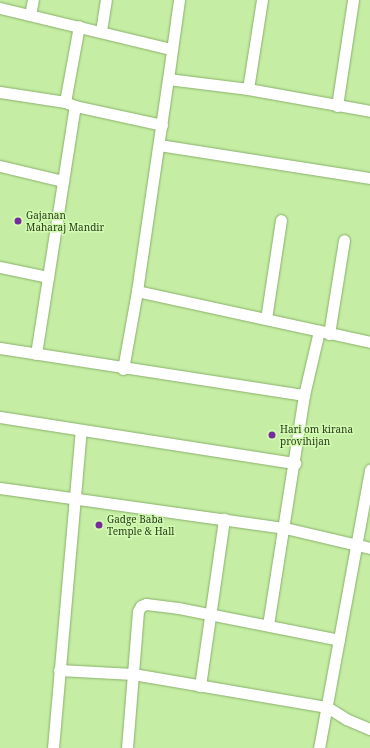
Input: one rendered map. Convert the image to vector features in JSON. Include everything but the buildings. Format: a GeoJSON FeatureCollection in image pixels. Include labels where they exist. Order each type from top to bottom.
{"type":"FeatureCollection","features":[{"type":"Feature","properties":{"kind":"street"},"geometry":{"type":"LineString","coordinates":[[30,16],[33,0]]}},
{"type":"Feature","properties":{"kind":"street"},"geometry":{"type":"LineString","coordinates":[[101,32],[106,0]]}},
{"type":"Feature","properties":{"kind":"street"},"geometry":{"type":"LineString","coordinates":[[123,369],[137,291],[179,0]]}},
{"type":"Feature","properties":{"kind":"street"},"geometry":{"type":"LineString","coordinates":[[248,89],[262,0]]}},
{"type":"Feature","properties":{"kind":"street"},"geometry":{"type":"LineString","coordinates":[[337,106],[352,0]]}},
{"type":"Feature","properties":{"kind":"street"},"geometry":{"type":"LineString","coordinates":[[0,8],[171,49]]}},
{"type":"Feature","properties":{"kind":"street"},"geometry":{"type":"LineString","coordinates":[[36,354],[63,181],[79,26]]}},
{"type":"Feature","properties":{"kind":"street"},"geometry":{"type":"LineString","coordinates":[[168,79],[248,89],[370,111]]}},
{"type":"Feature","properties":{"kind":"street"},"geometry":{"type":"LineString","coordinates":[[0,92],[70,104],[162,125]]}},
{"type":"Feature","properties":{"kind":"street"},"geometry":{"type":"LineString","coordinates":[[159,145],[370,178]]}},
{"type":"Feature","properties":{"kind":"street"},"geometry":{"type":"LineString","coordinates":[[0,166],[63,181]]}},
{"type":"Feature","properties":{"kind":"street"},"geometry":{"type":"LineString","coordinates":[[266,319],[281,220]]}},
{"type":"Feature","properties":{"kind":"street"},"geometry":{"type":"LineString","coordinates":[[268,625],[285,528],[304,395],[324,332],[344,240]]}},
{"type":"Feature","properties":{"kind":"street"},"geometry":{"type":"LineString","coordinates":[[0,267],[48,278]]}},
{"type":"Feature","properties":{"kind":"street"},"geometry":{"type":"LineString","coordinates":[[137,291],[370,342]]}},
{"type":"Feature","properties":{"kind":"street"},"geometry":{"type":"LineString","coordinates":[[0,348],[123,369],[304,395]]}},
{"type":"Feature","properties":{"kind":"street"},"geometry":{"type":"LineString","coordinates":[[0,417],[295,463]]}},
{"type":"Feature","properties":{"kind":"street"},"geometry":{"type":"LineString","coordinates":[[53,748],[81,430]]}},
{"type":"Feature","properties":{"kind":"street"},"geometry":{"type":"LineString","coordinates":[[319,748],[370,470]]}},
{"type":"Feature","properties":{"kind":"street"},"geometry":{"type":"LineString","coordinates":[[0,488],[74,497],[285,528],[356,546],[370,548]]}},
{"type":"Feature","properties":{"kind":"street"},"geometry":{"type":"LineString","coordinates":[[200,686],[224,519]]}},
{"type":"Feature","properties":{"kind":"street"},"geometry":{"type":"LineString","coordinates":[[127,748],[138,610],[141,606],[146,604],[211,614],[339,640]]}},
{"type":"Feature","properties":{"kind":"street"},"geometry":{"type":"LineString","coordinates":[[59,670],[133,674],[327,707],[346,719],[370,729]]}},
{"type":"Feature","properties":{"kind":"place","name":"Gajanan Maharaj Mandir"},"geometry":{"type":"Point","coordinates":[18,221]}},
{"type":"Feature","properties":{"kind":"place","name":"Hari om kirana provihijan"},"geometry":{"type":"Point","coordinates":[272,435]}},
{"type":"Feature","properties":{"kind":"place","name":"Gadge Baba Temple & Hall"},"geometry":{"type":"Point","coordinates":[99,525]}}]}
